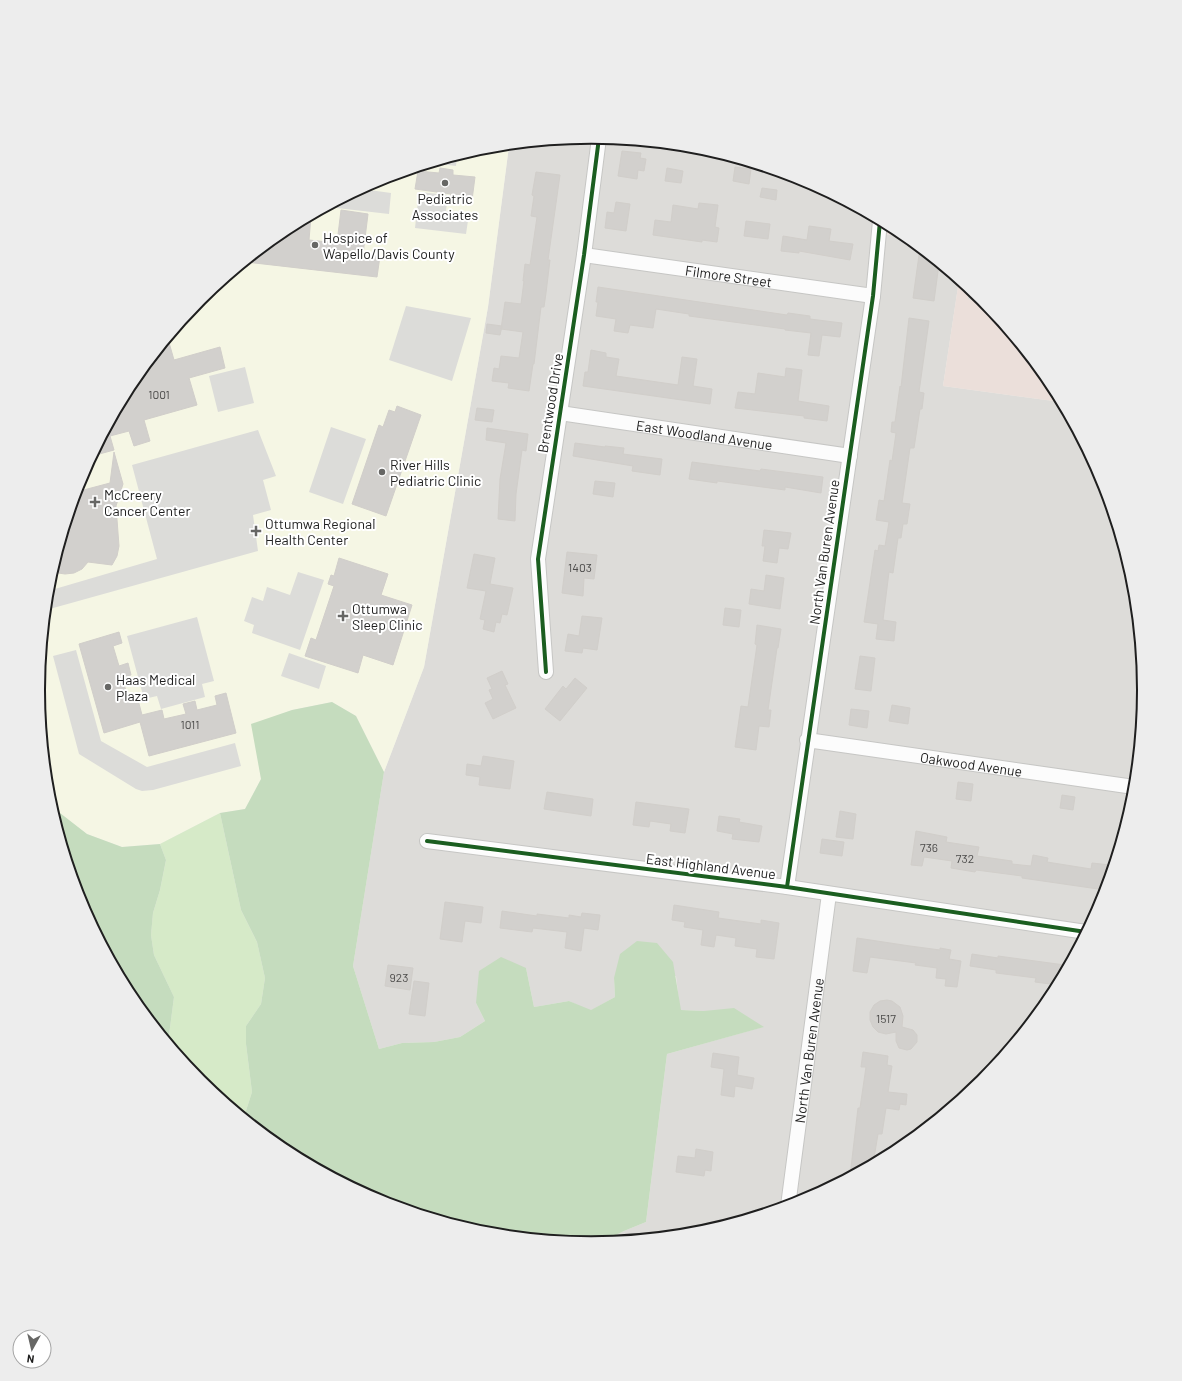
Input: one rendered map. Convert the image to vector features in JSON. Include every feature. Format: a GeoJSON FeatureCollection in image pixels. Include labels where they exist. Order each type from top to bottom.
{"type":"FeatureCollection","features":[{"type":"Feature","properties":{"kind":"street","name":"Brentwood Drive"},"geometry":{"type":"LineString","coordinates":[[546,672],[538,559],[584,255],[598,144]]}},
{"type":"Feature","properties":{"kind":"street","name":"North Van Buren Avenue"},"geometry":{"type":"LineString","coordinates":[[787,887],[807,740],[873,296],[879,228]]}},
{"type":"Feature","properties":{"kind":"street","name":"Filmore Street"},"geometry":{"type":"LineString","coordinates":[[584,255],[873,296]]}},
{"type":"Feature","properties":{"kind":"street","name":"East Woodland Avenue"},"geometry":{"type":"LineString","coordinates":[[560,413],[850,456]]}},
{"type":"Feature","properties":{"kind":"street","name":"Oakwood Avenue"},"geometry":{"type":"LineString","coordinates":[[807,740],[1129,786]]}},
{"type":"Feature","properties":{"kind":"street","name":"East Highland Avenue"},"geometry":{"type":"LineString","coordinates":[[427,842],[787,887],[1081,931]]}},
{"type":"Feature","properties":{"kind":"street","name":"North Van Buren Avenue"},"geometry":{"type":"LineString","coordinates":[[789,1199],[829,894]]}},
{"type":"Feature","properties":{"kind":"shaded area"},"geometry":{"type":"Polygon","coordinates":[[[591,144],[627,146],[662,149],[698,155],[767,173],[800,186],[864,218],[879,227],[878,233],[891,235],[894,237],[923,257],[958,286],[943,386],[1054,401],[1081,449],[1108,515],[1127,584],[1132,619],[1136,655],[1136,726],[1127,797],[1118,832],[1108,866],[1081,932],[1064,964],[1024,1023],[1002,1051],[951,1101],[923,1124],[864,1163],[800,1195],[767,1208],[698,1226],[662,1232],[615,1235],[646,1222],[667,1054],[763,1027],[704,1011],[680,1010],[676,976],[614,978],[615,997],[590,1011],[569,1001],[534,1007],[526,968],[476,1003],[485,1021],[460,1037],[434,1042],[402,1043],[379,1049],[353,966],[384,772],[424,667],[488,307],[508,151],[591,144]]]}},
{"type":"Feature","properties":{"kind":"shaded area","name":"Ottumwa Regional Health Center"},"geometry":{"type":"Polygon","coordinates":[[[508,151],[488,307],[424,667],[384,772],[356,716],[332,702],[292,710],[252,725],[261,779],[245,809],[220,813],[160,844],[122,847],[87,834],[59,813],[55,797],[46,726],[46,655],[55,584],[74,515],[101,449],[118,417],[137,387],[180,330],[231,280],[259,257],[288,237],[318,218],[350,201],[415,173],[450,163],[508,151]]]}},
{"type":"Feature","properties":{"kind":"shaded area"},"geometry":{"type":"Polygon","coordinates":[[[456,161],[456,166],[445,165],[456,161]]]}},
{"type":"Feature","properties":{"kind":"shaded area"},"geometry":{"type":"Polygon","coordinates":[[[373,190],[391,193],[389,214],[337,208],[373,190]]]}},
{"type":"Feature","properties":{"kind":"shaded area"},"geometry":{"type":"Polygon","coordinates":[[[419,192],[448,195],[446,211],[469,214],[466,234],[415,228],[419,192]]]}},
{"type":"Feature","properties":{"kind":"shaded area"},"geometry":{"type":"Polygon","coordinates":[[[879,227],[891,235],[878,233],[879,227]]]}},
{"type":"Feature","properties":{"kind":"shaded area"},"geometry":{"type":"Polygon","coordinates":[[[958,286],[1002,330],[1024,358],[1054,401],[943,386],[958,286]]]}},
{"type":"Feature","properties":{"kind":"shaded area"},"geometry":{"type":"Polygon","coordinates":[[[406,306],[471,318],[452,381],[389,360],[406,306]]]}},
{"type":"Feature","properties":{"kind":"shaded area"},"geometry":{"type":"Polygon","coordinates":[[[245,367],[254,403],[218,412],[209,376],[245,367]]]}},
{"type":"Feature","properties":{"kind":"shaded area"},"geometry":{"type":"Polygon","coordinates":[[[331,427],[366,439],[343,504],[309,492],[331,427]]]}},
{"type":"Feature","properties":{"kind":"shaded area"},"geometry":{"type":"Polygon","coordinates":[[[258,430],[276,476],[263,480],[271,510],[253,515],[258,551],[52,608],[54,589],[157,559],[132,465],[258,430]]]}},
{"type":"Feature","properties":{"kind":"shaded area"},"geometry":{"type":"Polygon","coordinates":[[[298,572],[324,580],[300,650],[252,633],[254,625],[244,621],[252,597],[263,601],[267,587],[290,595],[298,572]]]}},
{"type":"Feature","properties":{"kind":"shaded area"},"geometry":{"type":"Polygon","coordinates":[[[197,617],[214,681],[202,684],[205,697],[161,709],[157,696],[144,699],[127,636],[197,617]]]}},
{"type":"Feature","properties":{"kind":"shaded area"},"geometry":{"type":"Polygon","coordinates":[[[76,650],[101,741],[147,767],[235,743],[241,766],[153,790],[142,791],[136,789],[79,754],[53,656],[76,650]]]}},
{"type":"Feature","properties":{"kind":"shaded area"},"geometry":{"type":"Polygon","coordinates":[[[289,653],[326,666],[319,689],[281,676],[289,653]]]}},
{"type":"Feature","properties":{"kind":"green space"},"geometry":{"type":"Polygon","coordinates":[[[332,702],[356,716],[384,772],[353,966],[379,1049],[402,1043],[434,1042],[460,1037],[485,1021],[476,1003],[479,971],[501,957],[526,968],[534,1007],[569,1001],[591,1010],[615,997],[614,978],[620,954],[637,941],[657,943],[673,962],[681,1010],[704,1011],[734,1008],[764,1027],[667,1054],[646,1222],[615,1235],[591,1236],[520,1232],[450,1218],[415,1208],[350,1180],[318,1163],[288,1144],[245,1113],[252,1092],[246,1044],[246,1026],[261,1004],[265,978],[257,942],[241,910],[220,813],[245,809],[261,779],[251,724],[292,710],[332,702]]]}},
{"type":"Feature","properties":{"kind":"green space"},"geometry":{"type":"Polygon","coordinates":[[[55,798],[60,813],[87,834],[122,847],[160,844],[166,860],[160,890],[153,913],[151,935],[154,955],[174,997],[169,1037],[137,994],[101,932],[74,866],[55,798]]]}},
{"type":"Feature","properties":{"kind":"green space"},"geometry":{"type":"Polygon","coordinates":[[[220,813],[241,910],[257,942],[265,978],[261,1004],[246,1026],[246,1044],[252,1092],[245,1113],[205,1077],[180,1051],[169,1037],[174,997],[154,955],[151,935],[153,913],[160,890],[166,860],[160,844],[220,813]]]}},
{"type":"Feature","properties":{"kind":"building"},"geometry":{"type":"Polygon","coordinates":[[[622,151],[641,153],[640,158],[646,159],[644,171],[638,170],[637,179],[618,176],[622,151]]]}},
{"type":"Feature","properties":{"kind":"building"},"geometry":{"type":"Polygon","coordinates":[[[735,167],[751,169],[749,184],[733,181],[735,167]]]}},
{"type":"Feature","properties":{"kind":"building","name":"Pediatric Associates"},"geometry":{"type":"Polygon","coordinates":[[[440,168],[453,170],[453,175],[475,177],[472,200],[450,198],[451,194],[415,189],[418,172],[439,173],[440,168]]]}},
{"type":"Feature","properties":{"kind":"building"},"geometry":{"type":"Polygon","coordinates":[[[667,168],[683,171],[681,183],[665,181],[667,168]]]}},
{"type":"Feature","properties":{"kind":"building"},"geometry":{"type":"Polygon","coordinates":[[[536,172],[560,175],[548,260],[550,260],[544,307],[541,307],[529,391],[508,388],[509,383],[492,381],[494,368],[499,369],[501,356],[519,358],[523,332],[501,329],[505,302],[521,304],[525,264],[530,265],[537,217],[531,216],[534,196],[532,195],[536,172]]]}},
{"type":"Feature","properties":{"kind":"building"},"geometry":{"type":"Polygon","coordinates":[[[762,188],[777,190],[776,200],[760,197],[762,188]]]}},
{"type":"Feature","properties":{"kind":"building"},"geometry":{"type":"Polygon","coordinates":[[[616,202],[630,204],[626,231],[605,228],[607,212],[614,213],[616,202]]]}},
{"type":"Feature","properties":{"kind":"building"},"geometry":{"type":"Polygon","coordinates":[[[699,203],[718,205],[715,227],[719,228],[717,242],[702,240],[702,242],[653,235],[655,220],[671,222],[673,205],[698,209],[699,203]]]}},
{"type":"Feature","properties":{"kind":"building","name":"Hospice of Wapello/Davis County"},"geometry":{"type":"Polygon","coordinates":[[[341,210],[368,214],[363,254],[380,256],[377,277],[252,263],[310,223],[309,240],[337,243],[341,210]]]}},
{"type":"Feature","properties":{"kind":"building"},"geometry":{"type":"Polygon","coordinates":[[[746,221],[770,224],[768,239],[744,236],[746,221]]]}},
{"type":"Feature","properties":{"kind":"building"},"geometry":{"type":"Polygon","coordinates":[[[809,226],[831,229],[829,241],[853,244],[850,260],[799,251],[799,253],[781,251],[783,236],[807,240],[809,226]]]}},
{"type":"Feature","properties":{"kind":"building"},"geometry":{"type":"Polygon","coordinates":[[[919,254],[938,270],[934,301],[913,298],[919,254]]]}},
{"type":"Feature","properties":{"kind":"building"},"geometry":{"type":"Polygon","coordinates":[[[598,287],[787,315],[788,313],[810,316],[810,319],[842,323],[840,337],[822,335],[819,356],[808,355],[811,333],[689,316],[689,314],[656,309],[653,328],[630,325],[628,333],[614,331],[616,319],[596,316],[598,287]]]}},
{"type":"Feature","properties":{"kind":"building"},"geometry":{"type":"Polygon","coordinates":[[[909,318],[929,321],[919,392],[924,393],[922,409],[920,409],[914,448],[910,448],[902,503],[910,504],[907,524],[903,524],[901,538],[898,538],[893,573],[889,572],[883,620],[896,622],[894,641],[876,639],[878,624],[864,622],[875,550],[878,551],[879,545],[885,546],[889,522],[876,520],[879,500],[884,501],[890,460],[892,461],[896,433],[891,432],[892,422],[895,422],[900,386],[901,387],[909,318]]]}},
{"type":"Feature","properties":{"kind":"building"},"geometry":{"type":"Polygon","coordinates":[[[487,324],[502,326],[500,335],[486,333],[487,324]]]}},
{"type":"Feature","properties":{"kind":"building"},"geometry":{"type":"Polygon","coordinates":[[[169,344],[174,360],[220,347],[225,368],[189,378],[197,405],[144,420],[150,441],[134,446],[129,431],[110,436],[114,450],[99,454],[118,417],[137,387],[169,344]]]}},
{"type":"Feature","properties":{"kind":"building"},"geometry":{"type":"Polygon","coordinates":[[[591,350],[606,353],[606,357],[619,359],[616,376],[678,385],[682,357],[697,359],[693,386],[712,389],[710,404],[583,386],[585,372],[588,372],[591,350]]]}},
{"type":"Feature","properties":{"kind":"building"},"geometry":{"type":"Polygon","coordinates":[[[786,368],[802,370],[798,401],[829,406],[827,421],[804,418],[804,416],[735,408],[738,392],[755,394],[758,373],[785,377],[786,368]]]}},
{"type":"Feature","properties":{"kind":"building","name":"River Hills Pediatric Clinic"},"geometry":{"type":"Polygon","coordinates":[[[397,406],[421,415],[386,516],[352,504],[379,425],[383,427],[389,410],[395,412],[397,406]]]}},
{"type":"Feature","properties":{"kind":"building"},"geometry":{"type":"Polygon","coordinates":[[[477,408],[494,410],[492,422],[475,420],[477,408]]]}},
{"type":"Feature","properties":{"kind":"building"},"geometry":{"type":"Polygon","coordinates":[[[487,428],[528,434],[526,451],[522,450],[516,494],[515,521],[498,519],[500,479],[506,443],[486,440],[487,428]]]}},
{"type":"Feature","properties":{"kind":"building"},"geometry":{"type":"Polygon","coordinates":[[[575,443],[624,448],[623,454],[662,459],[660,475],[632,471],[633,466],[573,456],[575,443]]]}},
{"type":"Feature","properties":{"kind":"building","name":"McCreery Cancer Center"},"geometry":{"type":"Polygon","coordinates":[[[114,452],[123,484],[116,506],[119,546],[117,556],[112,565],[88,562],[82,569],[74,573],[58,573],[74,515],[84,490],[110,483],[114,452]]]}},
{"type":"Feature","properties":{"kind":"building"},"geometry":{"type":"Polygon","coordinates":[[[692,462],[760,471],[761,469],[823,477],[821,493],[785,487],[785,490],[717,481],[717,483],[689,479],[692,462]]]}},
{"type":"Feature","properties":{"kind":"building"},"geometry":{"type":"Polygon","coordinates":[[[595,481],[615,483],[613,497],[593,494],[595,481]]]}},
{"type":"Feature","properties":{"kind":"building"},"geometry":{"type":"Polygon","coordinates":[[[764,530],[791,533],[788,549],[779,548],[777,563],[763,561],[765,546],[762,546],[764,530]]]}},
{"type":"Feature","properties":{"kind":"building"},"geometry":{"type":"Polygon","coordinates":[[[567,552],[597,555],[594,579],[584,578],[583,596],[562,593],[567,552]]]}},
{"type":"Feature","properties":{"kind":"building"},"geometry":{"type":"Polygon","coordinates":[[[474,554],[495,558],[490,584],[513,588],[507,615],[502,614],[500,623],[496,622],[494,632],[483,629],[485,620],[480,619],[486,591],[467,588],[474,554]]]}},
{"type":"Feature","properties":{"kind":"building","name":"Ottumwa Sleep Clinic"},"geometry":{"type":"Polygon","coordinates":[[[339,558],[388,574],[381,595],[412,605],[393,665],[363,655],[358,673],[305,656],[311,638],[316,640],[334,586],[328,584],[331,575],[334,576],[339,558]]]}},
{"type":"Feature","properties":{"kind":"building"},"geometry":{"type":"Polygon","coordinates":[[[766,575],[784,578],[780,609],[749,604],[751,589],[764,591],[766,575]]]}},
{"type":"Feature","properties":{"kind":"building"},"geometry":{"type":"Polygon","coordinates":[[[725,608],[741,610],[739,627],[723,625],[725,608]]]}},
{"type":"Feature","properties":{"kind":"building"},"geometry":{"type":"Polygon","coordinates":[[[582,616],[602,618],[597,650],[583,648],[582,653],[565,651],[568,634],[579,636],[582,616]]]}},
{"type":"Feature","properties":{"kind":"building"},"geometry":{"type":"Polygon","coordinates":[[[757,625],[781,629],[768,710],[771,710],[769,727],[759,726],[756,750],[735,747],[741,706],[748,707],[757,645],[755,644],[757,625]]]}},
{"type":"Feature","properties":{"kind":"building"},"geometry":{"type":"Polygon","coordinates":[[[119,632],[122,643],[113,646],[119,666],[128,663],[131,675],[122,677],[128,698],[137,696],[142,715],[162,710],[164,719],[186,714],[183,704],[195,701],[197,710],[217,705],[215,696],[226,693],[236,733],[149,756],[140,722],[104,733],[79,644],[119,632]]]}},
{"type":"Feature","properties":{"kind":"building"},"geometry":{"type":"Polygon","coordinates":[[[860,656],[875,658],[871,691],[855,689],[860,656]]]}},
{"type":"Feature","properties":{"kind":"building"},"geometry":{"type":"Polygon","coordinates":[[[502,671],[508,684],[505,685],[516,708],[493,719],[485,703],[493,699],[489,690],[492,689],[487,678],[502,671]]]}},
{"type":"Feature","properties":{"kind":"building"},"geometry":{"type":"Polygon","coordinates":[[[575,678],[587,688],[560,721],[545,709],[563,686],[566,689],[575,678]]]}},
{"type":"Feature","properties":{"kind":"building"},"geometry":{"type":"Polygon","coordinates":[[[892,705],[910,708],[908,724],[889,721],[892,705]]]}},
{"type":"Feature","properties":{"kind":"building"},"geometry":{"type":"Polygon","coordinates":[[[851,709],[869,711],[867,728],[849,725],[851,709]]]}},
{"type":"Feature","properties":{"kind":"building"},"geometry":{"type":"Polygon","coordinates":[[[483,756],[514,761],[510,789],[479,785],[480,777],[466,775],[467,764],[481,766],[483,756]]]}},
{"type":"Feature","properties":{"kind":"building"},"geometry":{"type":"Polygon","coordinates":[[[958,782],[973,784],[971,801],[956,799],[958,782]]]}},
{"type":"Feature","properties":{"kind":"building"},"geometry":{"type":"Polygon","coordinates":[[[547,792],[593,799],[591,816],[544,809],[547,792]]]}},
{"type":"Feature","properties":{"kind":"building"},"geometry":{"type":"Polygon","coordinates":[[[1062,795],[1075,797],[1073,810],[1060,808],[1062,795]]]}},
{"type":"Feature","properties":{"kind":"building"},"geometry":{"type":"Polygon","coordinates":[[[636,802],[689,809],[685,833],[670,831],[671,824],[650,821],[649,827],[633,825],[636,802]]]}},
{"type":"Feature","properties":{"kind":"building"},"geometry":{"type":"Polygon","coordinates":[[[840,811],[856,814],[853,839],[836,837],[840,811]]]}},
{"type":"Feature","properties":{"kind":"building"},"geometry":{"type":"Polygon","coordinates":[[[719,816],[740,819],[739,822],[762,826],[759,842],[732,839],[733,834],[717,831],[719,816]]]}},
{"type":"Feature","properties":{"kind":"building"},"geometry":{"type":"Polygon","coordinates":[[[916,831],[947,837],[946,842],[979,847],[977,856],[1012,861],[1012,864],[1031,866],[1033,855],[1048,858],[1047,862],[1091,869],[1092,863],[1108,865],[1099,889],[1022,878],[1022,876],[976,870],[975,872],[951,868],[952,861],[924,857],[922,866],[911,865],[916,831]]]}},
{"type":"Feature","properties":{"kind":"building"},"geometry":{"type":"Polygon","coordinates":[[[822,839],[844,842],[842,856],[820,853],[822,839]]]}},
{"type":"Feature","properties":{"kind":"building"},"geometry":{"type":"Polygon","coordinates":[[[445,902],[483,907],[481,923],[465,921],[462,942],[440,939],[445,902]]]}},
{"type":"Feature","properties":{"kind":"building"},"geometry":{"type":"Polygon","coordinates":[[[674,905],[719,912],[718,918],[761,924],[761,920],[779,923],[774,959],[756,957],[757,949],[735,946],[736,938],[716,935],[714,947],[701,945],[703,930],[684,927],[685,922],[672,920],[674,905]]]}},
{"type":"Feature","properties":{"kind":"building"},"geometry":{"type":"Polygon","coordinates":[[[502,911],[537,916],[537,914],[569,918],[569,915],[581,917],[582,913],[600,915],[598,930],[584,928],[581,951],[565,948],[567,932],[533,928],[532,932],[500,928],[502,911]]]}},
{"type":"Feature","properties":{"kind":"building"},"geometry":{"type":"Polygon","coordinates":[[[857,938],[940,950],[940,948],[951,950],[949,959],[961,961],[957,987],[945,986],[946,979],[936,978],[937,968],[915,965],[916,963],[870,957],[867,973],[853,971],[857,938]]]}},
{"type":"Feature","properties":{"kind":"building"},"geometry":{"type":"Polygon","coordinates":[[[972,954],[1063,965],[1051,984],[1035,982],[1036,978],[996,973],[996,970],[970,966],[972,954]]]}},
{"type":"Feature","properties":{"kind":"building"},"geometry":{"type":"Polygon","coordinates":[[[388,965],[413,968],[410,990],[385,986],[388,965]]]}},
{"type":"Feature","properties":{"kind":"building"},"geometry":{"type":"Polygon","coordinates":[[[414,981],[429,983],[425,1016],[409,1014],[414,981]]]}},
{"type":"Feature","properties":{"kind":"building"},"geometry":{"type":"Polygon","coordinates":[[[880,1001],[892,1001],[900,1007],[903,1016],[902,1027],[913,1030],[917,1035],[917,1042],[911,1049],[907,1050],[899,1048],[896,1041],[896,1032],[886,1034],[878,1032],[873,1027],[870,1020],[870,1012],[874,1005],[880,1001]]]}},
{"type":"Feature","properties":{"kind":"building"},"geometry":{"type":"Polygon","coordinates":[[[863,1052],[888,1056],[887,1065],[892,1066],[888,1092],[907,1094],[906,1105],[900,1104],[899,1110],[886,1108],[882,1134],[878,1134],[874,1157],[851,1170],[858,1108],[860,1108],[866,1067],[861,1067],[863,1052]]]}},
{"type":"Feature","properties":{"kind":"building"},"geometry":{"type":"Polygon","coordinates":[[[713,1053],[739,1057],[737,1075],[754,1078],[752,1089],[735,1086],[734,1097],[721,1095],[724,1069],[711,1067],[713,1053]]]}},
{"type":"Feature","properties":{"kind":"building"},"geometry":{"type":"Polygon","coordinates":[[[696,1149],[713,1152],[711,1171],[705,1170],[704,1176],[676,1172],[678,1156],[695,1158],[696,1149]]]}},
{"type":"Feature","properties":{"kind":"cycle path"},"geometry":{"type":"LineString","coordinates":[[546,672],[538,559],[584,255],[598,144]]}},
{"type":"Feature","properties":{"kind":"cycle path"},"geometry":{"type":"LineString","coordinates":[[787,887],[873,296],[879,228]]}},
{"type":"Feature","properties":{"kind":"cycle path"},"geometry":{"type":"LineString","coordinates":[[427,841],[787,887],[1081,931]]}},
{"type":"Feature","properties":{"kind":"place","name":"Pediatric Associates"},"geometry":{"type":"Point","coordinates":[445,183]}},
{"type":"Feature","properties":{"kind":"place","name":"Hospice of Wapello/Davis County"},"geometry":{"type":"Point","coordinates":[315,245]}},
{"type":"Feature","properties":{"kind":"place","name":"River Hills Pediatric Clinic"},"geometry":{"type":"Point","coordinates":[382,472]}},
{"type":"Feature","properties":{"kind":"place","name":"McCreery Cancer Center"},"geometry":{"type":"Point","coordinates":[95,502]}},
{"type":"Feature","properties":{"kind":"place","name":"Ottumwa Regional Health Center"},"geometry":{"type":"Point","coordinates":[256,531]}},
{"type":"Feature","properties":{"kind":"place","name":"Ottumwa Sleep Clinic"},"geometry":{"type":"Point","coordinates":[343,616]}},
{"type":"Feature","properties":{"kind":"place","name":"Haas Medical Plaza"},"geometry":{"type":"Point","coordinates":[108,687]}}]}
